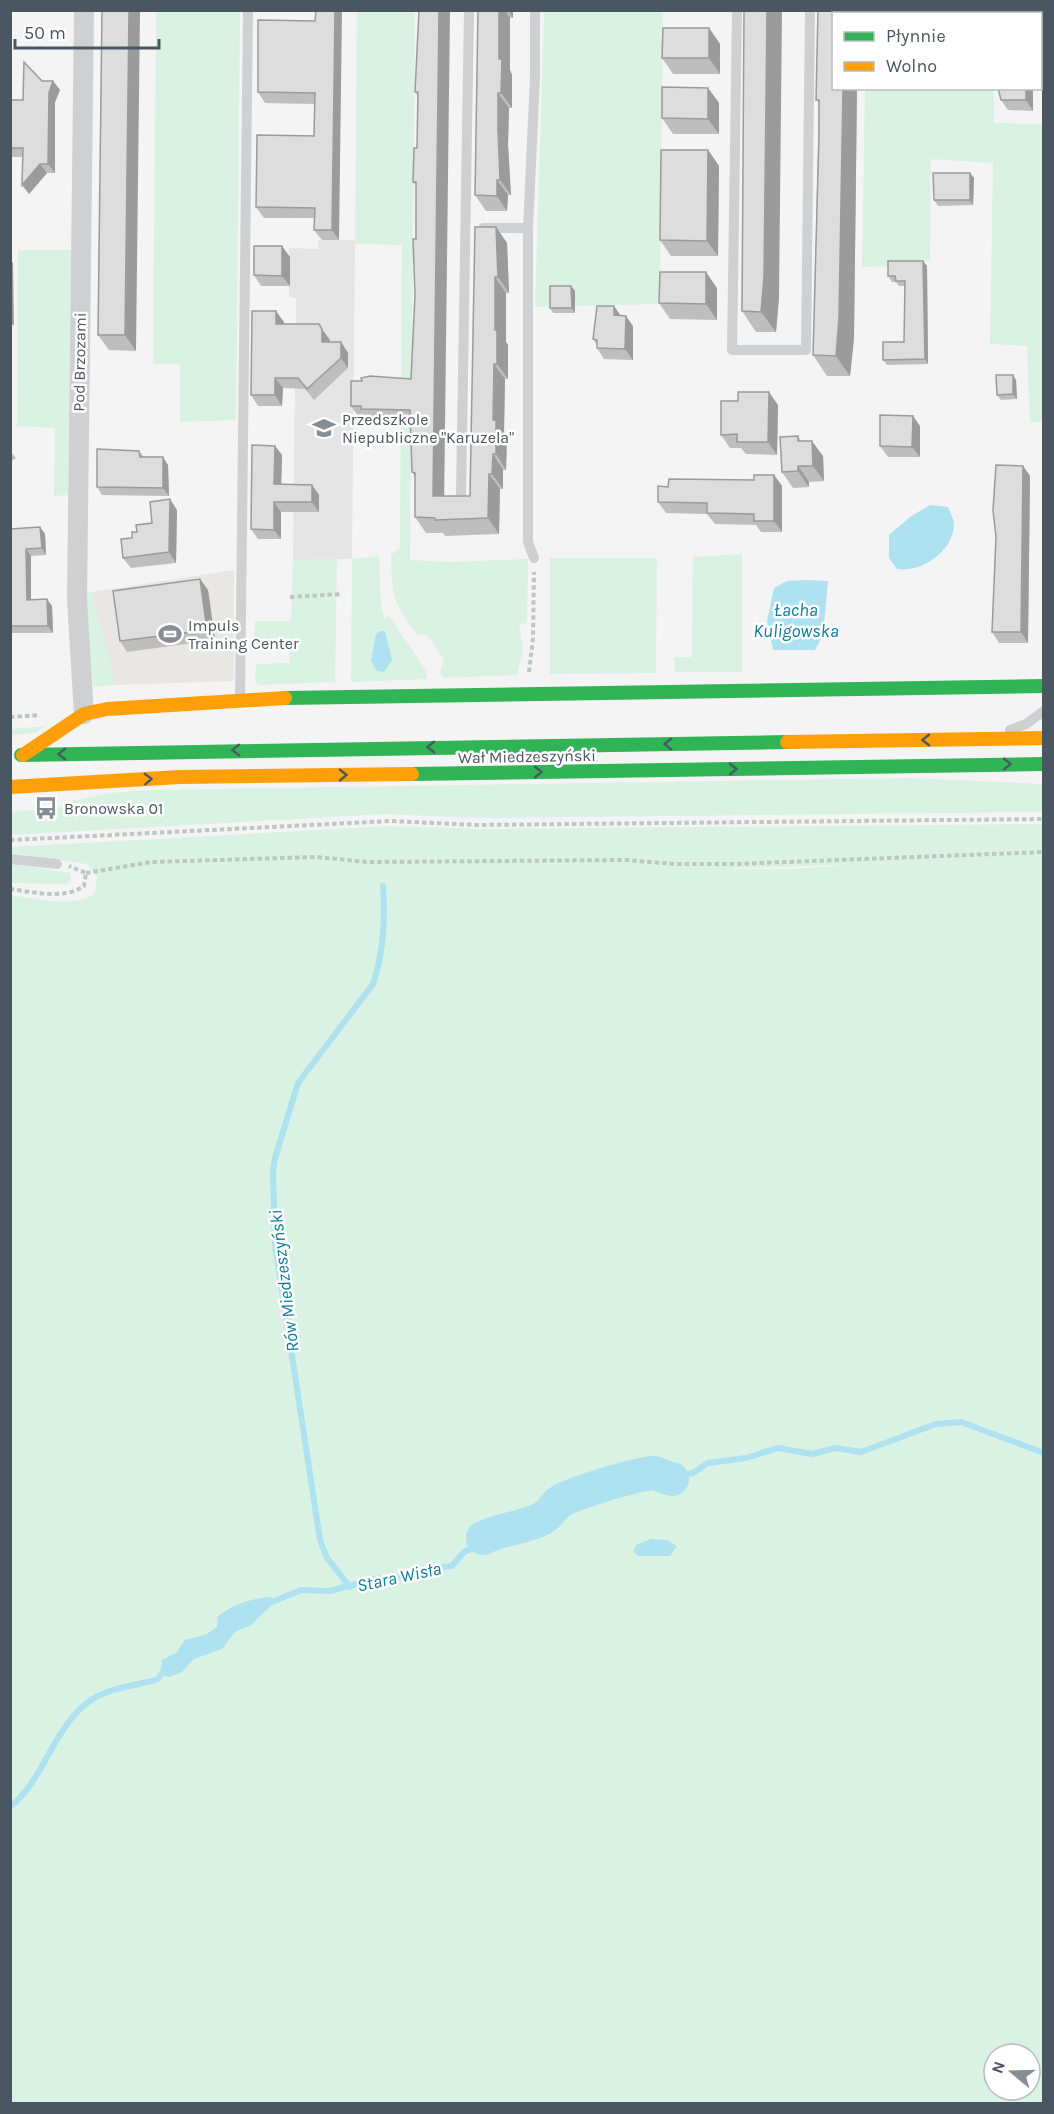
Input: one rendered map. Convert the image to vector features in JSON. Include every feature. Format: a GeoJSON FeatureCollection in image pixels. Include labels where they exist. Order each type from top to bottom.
{"type":"FeatureCollection","features":[{"type":"Feature","properties":{"kind":"main road"},"geometry":{"type":"LineString","coordinates":[[16,755],[84,714],[107,709],[240,699],[665,690],[1044,686]]}},
{"type":"Feature","properties":{"kind":"main road","name":"Wał Miedzeszyński"},"geometry":{"type":"LineString","coordinates":[[16,755],[1044,738]]}},
{"type":"Feature","properties":{"kind":"main road","name":"Wał Miedzeszyński"},"geometry":{"type":"LineString","coordinates":[[10,787],[180,777],[1044,764]]}},
{"type":"Feature","properties":{"kind":"street","name":"Pod Brzozami"},"geometry":{"type":"LineString","coordinates":[[84,10],[77,600],[84,714]]}},
{"type":"Feature","properties":{"kind":"lane"},"geometry":{"type":"LineString","coordinates":[[240,699],[248,10]]}},
{"type":"Feature","properties":{"kind":"lane"},"geometry":{"type":"LineString","coordinates":[[461,495],[469,10]]}},
{"type":"Feature","properties":{"kind":"lane"},"geometry":{"type":"LineString","coordinates":[[534,558],[528,542],[528,228],[535,77],[535,10]]}},
{"type":"Feature","properties":{"kind":"lane"},"geometry":{"type":"LineString","coordinates":[[737,10],[732,350],[806,350],[810,10]]}},
{"type":"Feature","properties":{"kind":"lane"},"geometry":{"type":"LineString","coordinates":[[467,228],[528,228]]}},
{"type":"Feature","properties":{"kind":"lane"},"geometry":{"type":"LineString","coordinates":[[985,739],[1026,724],[1044,711]]}},
{"type":"Feature","properties":{"kind":"lane"},"geometry":{"type":"LineString","coordinates":[[10,859],[57,864]]}},
{"type":"Feature","properties":{"kind":"path"},"geometry":{"type":"LineString","coordinates":[[528,694],[533,638],[534,558]]}},
{"type":"Feature","properties":{"kind":"path"},"geometry":{"type":"LineString","coordinates":[[290,597],[342,594]]}},
{"type":"Feature","properties":{"kind":"path"},"geometry":{"type":"LineString","coordinates":[[10,840],[391,821],[477,825],[1044,819]]}},
{"type":"Feature","properties":{"kind":"path"},"geometry":{"type":"LineString","coordinates":[[57,864],[77,868],[86,873],[151,862],[316,857],[367,862],[603,860],[675,864],[736,864],[1044,852]]}},
{"type":"Feature","properties":{"kind":"path"},"geometry":{"type":"LineString","coordinates":[[10,889],[71,892],[84,886],[86,873]]}},
{"type":"Feature","properties":{"kind":"shaded area","name":"Przedszkole Niepubliczne \"Karuzela\""},"geometry":{"type":"Polygon","coordinates":[[[319,240],[355,240],[352,559],[293,560],[296,298],[289,297],[289,248],[318,249],[319,240]]]}},
{"type":"Feature","properties":{"kind":"shaded area"},"geometry":{"type":"Polygon","coordinates":[[[234,570],[234,681],[115,685],[91,592],[234,570]]]}},
{"type":"Feature","properties":{"kind":"green space"},"geometry":{"type":"Polygon","coordinates":[[[866,10],[994,10],[994,12],[866,12],[866,10]]]}},
{"type":"Feature","properties":{"kind":"green space"},"geometry":{"type":"Polygon","coordinates":[[[156,11],[240,11],[236,420],[180,422],[180,364],[153,364],[156,11]]]}},
{"type":"Feature","properties":{"kind":"green space"},"geometry":{"type":"Polygon","coordinates":[[[357,11],[415,11],[410,560],[449,562],[528,559],[527,623],[519,624],[523,649],[517,675],[443,678],[440,671],[444,660],[427,635],[418,635],[398,606],[393,590],[391,555],[400,548],[402,245],[355,244],[357,11]]]}},
{"type":"Feature","properties":{"kind":"green space"},"geometry":{"type":"Polygon","coordinates":[[[544,11],[663,11],[660,304],[535,307],[544,11]]]}},
{"type":"Feature","properties":{"kind":"green space"},"geometry":{"type":"Polygon","coordinates":[[[865,90],[994,90],[994,123],[1043,124],[1043,421],[1030,423],[1027,346],[990,344],[993,163],[931,159],[930,261],[920,262],[920,266],[862,267],[865,90]]]}},
{"type":"Feature","properties":{"kind":"green space"},"geometry":{"type":"Polygon","coordinates":[[[18,250],[71,250],[68,495],[54,496],[55,428],[17,426],[18,250]]]}},
{"type":"Feature","properties":{"kind":"green space"},"geometry":{"type":"Polygon","coordinates":[[[742,554],[742,672],[675,672],[674,657],[692,657],[693,557],[742,554]]]}},
{"type":"Feature","properties":{"kind":"green space"},"geometry":{"type":"Polygon","coordinates":[[[379,556],[381,606],[385,619],[389,616],[425,669],[427,679],[351,682],[352,559],[379,556]]]}},
{"type":"Feature","properties":{"kind":"green space"},"geometry":{"type":"Polygon","coordinates":[[[550,558],[657,558],[656,673],[550,674],[550,558]]]}},
{"type":"Feature","properties":{"kind":"green space"},"geometry":{"type":"Polygon","coordinates":[[[337,559],[335,682],[259,685],[255,682],[256,664],[290,663],[289,648],[255,649],[255,621],[291,621],[293,560],[337,559]]]}},
{"type":"Feature","properties":{"kind":"green space"},"geometry":{"type":"Polygon","coordinates":[[[85,592],[91,592],[115,685],[93,687],[85,592]]]}},
{"type":"Feature","properties":{"kind":"green space"},"geometry":{"type":"Polygon","coordinates":[[[47,726],[35,733],[11,735],[11,729],[47,726]]]}},
{"type":"Feature","properties":{"kind":"green space"},"geometry":{"type":"Polygon","coordinates":[[[910,778],[1043,784],[1043,812],[475,818],[385,814],[11,835],[11,812],[63,807],[67,802],[110,793],[149,790],[910,778]]]}},
{"type":"Feature","properties":{"kind":"green space"},"geometry":{"type":"Polygon","coordinates":[[[1043,824],[1043,2103],[11,2103],[10,895],[42,900],[75,901],[95,894],[97,876],[87,864],[11,853],[11,847],[390,826],[478,829],[1043,824]],[[851,865],[732,868],[790,869],[851,865]]]}},
{"type":"Feature","properties":{"kind":"green space"},"geometry":{"type":"Polygon","coordinates":[[[11,864],[70,873],[71,880],[66,884],[11,883],[11,864]]]}},
{"type":"Feature","properties":{"kind":"water"},"geometry":{"type":"Polygon","coordinates":[[[930,505],[948,507],[954,525],[948,543],[926,564],[897,569],[889,558],[889,535],[910,517],[930,505]]]}},
{"type":"Feature","properties":{"kind":"water","name":"Łacha Kuligowska"},"geometry":{"type":"Polygon","coordinates":[[[787,581],[828,581],[823,635],[815,650],[773,650],[767,621],[774,588],[787,581]]]}},
{"type":"Feature","properties":{"kind":"water"},"geometry":{"type":"Polygon","coordinates":[[[385,631],[392,660],[384,672],[377,671],[371,661],[376,634],[385,631]]]}},
{"type":"Feature","properties":{"kind":"water"},"geometry":{"type":"Polygon","coordinates":[[[651,1539],[667,1540],[677,1546],[670,1556],[638,1556],[633,1551],[636,1545],[651,1539]]]}},
{"type":"Feature","properties":{"kind":"water"},"geometry":{"type":"Polygon","coordinates":[[[269,1597],[278,1599],[251,1625],[235,1632],[222,1649],[194,1659],[182,1672],[169,1677],[161,1675],[162,1660],[176,1653],[185,1640],[207,1634],[217,1627],[218,1616],[242,1603],[269,1597]]]}},
{"type":"Feature","properties":{"kind":"building"},"geometry":{"type":"Polygon","coordinates":[[[102,10],[129,10],[125,335],[98,335],[102,10]]]}},
{"type":"Feature","properties":{"kind":"building"},"geometry":{"type":"Polygon","coordinates":[[[316,10],[335,10],[332,230],[314,230],[315,208],[256,207],[257,135],[314,136],[315,93],[258,92],[258,20],[315,21],[316,10]]]}},
{"type":"Feature","properties":{"kind":"building"},"geometry":{"type":"Polygon","coordinates":[[[419,10],[439,10],[433,496],[470,496],[475,227],[496,227],[497,364],[494,364],[493,420],[496,420],[496,454],[493,454],[492,474],[489,474],[488,518],[435,520],[435,518],[415,517],[415,473],[412,472],[410,410],[361,409],[361,406],[351,406],[351,381],[362,381],[361,378],[370,376],[411,379],[415,295],[413,239],[416,239],[416,182],[413,182],[414,148],[417,148],[418,92],[415,92],[419,10]]]}},
{"type":"Feature","properties":{"kind":"building"},"geometry":{"type":"Polygon","coordinates":[[[478,10],[499,10],[499,59],[502,59],[501,93],[498,93],[500,180],[497,180],[497,196],[475,195],[478,10]]]}},
{"type":"Feature","properties":{"kind":"building"},"geometry":{"type":"Polygon","coordinates":[[[744,10],[767,10],[764,277],[761,312],[742,311],[744,10]]]}},
{"type":"Feature","properties":{"kind":"building"},"geometry":{"type":"Polygon","coordinates":[[[818,10],[844,10],[844,12],[832,12],[832,90],[843,90],[839,317],[836,356],[813,355],[819,135],[819,100],[816,100],[818,10]]]}},
{"type":"Feature","properties":{"kind":"building"},"geometry":{"type":"Polygon","coordinates":[[[1001,10],[1026,10],[1026,12],[1001,12],[1001,10]]]}},
{"type":"Feature","properties":{"kind":"building"},"geometry":{"type":"Polygon","coordinates":[[[663,28],[709,28],[709,58],[662,58],[663,28]]]}},
{"type":"Feature","properties":{"kind":"building"},"geometry":{"type":"Polygon","coordinates":[[[24,62],[42,81],[53,81],[49,93],[48,164],[40,164],[22,185],[23,148],[10,148],[10,100],[23,100],[24,62]]]}},
{"type":"Feature","properties":{"kind":"building"},"geometry":{"type":"Polygon","coordinates":[[[662,87],[708,88],[708,119],[662,118],[662,87]]]}},
{"type":"Feature","properties":{"kind":"building"},"geometry":{"type":"Polygon","coordinates":[[[998,90],[1026,90],[1026,100],[1001,100],[998,90]]]}},
{"type":"Feature","properties":{"kind":"building"},"geometry":{"type":"Polygon","coordinates":[[[661,150],[708,150],[707,241],[660,240],[661,150]]]}},
{"type":"Feature","properties":{"kind":"building"},"geometry":{"type":"Polygon","coordinates":[[[933,173],[970,173],[970,200],[934,200],[933,173]]]}},
{"type":"Feature","properties":{"kind":"building"},"geometry":{"type":"Polygon","coordinates":[[[254,246],[282,246],[282,276],[254,275],[254,246]]]}},
{"type":"Feature","properties":{"kind":"building"},"geometry":{"type":"Polygon","coordinates":[[[888,261],[923,261],[925,359],[883,360],[883,342],[904,342],[905,281],[896,281],[895,276],[888,276],[888,261]]]}},
{"type":"Feature","properties":{"kind":"building"},"geometry":{"type":"Polygon","coordinates":[[[660,272],[706,272],[706,304],[659,303],[660,272]]]}},
{"type":"Feature","properties":{"kind":"building"},"geometry":{"type":"Polygon","coordinates":[[[550,286],[571,286],[572,308],[550,308],[550,286]]]}},
{"type":"Feature","properties":{"kind":"building"},"geometry":{"type":"Polygon","coordinates":[[[597,306],[614,306],[614,315],[626,316],[625,349],[597,348],[597,340],[593,339],[597,306]]]}},
{"type":"Feature","properties":{"kind":"building"},"geometry":{"type":"Polygon","coordinates":[[[252,311],[276,311],[276,324],[319,324],[322,329],[322,342],[341,342],[341,358],[307,389],[298,378],[275,378],[275,395],[251,395],[252,311]]]}},
{"type":"Feature","properties":{"kind":"building"},"geometry":{"type":"Polygon","coordinates":[[[996,375],[1013,375],[1013,394],[997,395],[996,375]]]}},
{"type":"Feature","properties":{"kind":"building"},"geometry":{"type":"Polygon","coordinates":[[[738,392],[769,392],[768,442],[737,442],[737,434],[721,435],[721,401],[738,401],[738,392]]]}},
{"type":"Feature","properties":{"kind":"building"},"geometry":{"type":"Polygon","coordinates":[[[880,415],[913,416],[912,447],[880,446],[880,415]]]}},
{"type":"Feature","properties":{"kind":"building"},"geometry":{"type":"Polygon","coordinates":[[[798,436],[798,441],[812,441],[813,466],[798,466],[798,471],[782,472],[780,437],[798,436]]]}},
{"type":"Feature","properties":{"kind":"building"},"geometry":{"type":"Polygon","coordinates":[[[252,445],[275,446],[274,484],[312,485],[312,502],[274,502],[274,530],[251,529],[252,445]]]}},
{"type":"Feature","properties":{"kind":"building"},"geometry":{"type":"Polygon","coordinates":[[[97,449],[139,451],[140,457],[163,457],[163,488],[97,487],[97,449]]]}},
{"type":"Feature","properties":{"kind":"building"},"geometry":{"type":"Polygon","coordinates":[[[996,465],[1023,466],[1021,632],[992,632],[996,537],[993,510],[996,465]]]}},
{"type":"Feature","properties":{"kind":"building"},"geometry":{"type":"Polygon","coordinates":[[[754,475],[774,475],[774,521],[754,521],[754,514],[707,513],[707,503],[658,502],[658,486],[668,487],[669,479],[754,480],[754,475]]]}},
{"type":"Feature","properties":{"kind":"building"},"geometry":{"type":"Polygon","coordinates":[[[170,499],[169,552],[123,558],[121,539],[132,538],[132,532],[137,532],[136,525],[152,523],[150,502],[170,499]]]}},
{"type":"Feature","properties":{"kind":"building"},"geometry":{"type":"Polygon","coordinates":[[[40,527],[42,548],[26,549],[27,600],[47,599],[48,626],[10,626],[10,529],[40,527]]]}},
{"type":"Feature","properties":{"kind":"building"},"geometry":{"type":"Polygon","coordinates":[[[200,579],[207,630],[120,641],[113,591],[200,579]]]}},
{"type":"Feature","properties":{"kind":"waterway","name":"Rów Miedzeszyński"},"geometry":{"type":"LineString","coordinates":[[350,1587],[327,1558],[320,1540],[275,1244],[273,1172],[275,1158],[298,1083],[373,984],[383,935],[383,886]]}},
{"type":"Feature","properties":{"kind":"waterway","name":"Stara Wisła"},"geometry":{"type":"LineString","coordinates":[[672,1479],[693,1473],[708,1463],[746,1458],[778,1448],[812,1454],[835,1448],[861,1452],[936,1424],[961,1422],[1044,1453]]}},
{"type":"Feature","properties":{"kind":"waterway","name":"Stara Wisła"},"geometry":{"type":"LineString","coordinates":[[483,1538],[534,1522],[544,1517],[558,1503],[567,1498],[607,1484],[654,1473],[672,1479]]}},
{"type":"Feature","properties":{"kind":"waterway","name":"Stara Wisła"},"geometry":{"type":"LineString","coordinates":[[272,1602],[301,1590],[330,1591],[375,1579],[419,1575],[433,1568],[452,1566],[465,1551],[476,1548],[483,1538]]}},
{"type":"Feature","properties":{"kind":"waterway","name":"Stara Wisła"},"geometry":{"type":"LineString","coordinates":[[10,1807],[32,1782],[58,1737],[78,1711],[91,1700],[107,1692],[158,1679],[165,1668]]}},
{"type":"Feature","properties":{"kind":"traffic: fast"},"geometry":{"type":"LineString","coordinates":[[285,698],[1044,686]]}},
{"type":"Feature","properties":{"kind":"traffic: fast"},"geometry":{"type":"LineString","coordinates":[[21,755],[787,742]]}},
{"type":"Feature","properties":{"kind":"traffic: fast"},"geometry":{"type":"LineString","coordinates":[[412,774],[1044,764]]}},
{"type":"Feature","properties":{"kind":"traffic: slow"},"geometry":{"type":"LineString","coordinates":[[23,755],[84,714],[107,709],[285,698]]}},
{"type":"Feature","properties":{"kind":"traffic: slow"},"geometry":{"type":"LineString","coordinates":[[787,742],[1044,738]]}},
{"type":"Feature","properties":{"kind":"traffic: slow"},"geometry":{"type":"LineString","coordinates":[[10,787],[180,777],[412,774]]}},
{"type":"Feature","properties":{"kind":"place","name":"Przedszkole Niepubliczne \"Karuzela\""},"geometry":{"type":"Point","coordinates":[324,428]}},
{"type":"Feature","properties":{"kind":"place","name":"Impuls Training Center"},"geometry":{"type":"Point","coordinates":[170,634]}},
{"type":"Feature","properties":{"kind":"place","name":"Bronowska 01"},"geometry":{"type":"Point","coordinates":[46,808]}}]}
